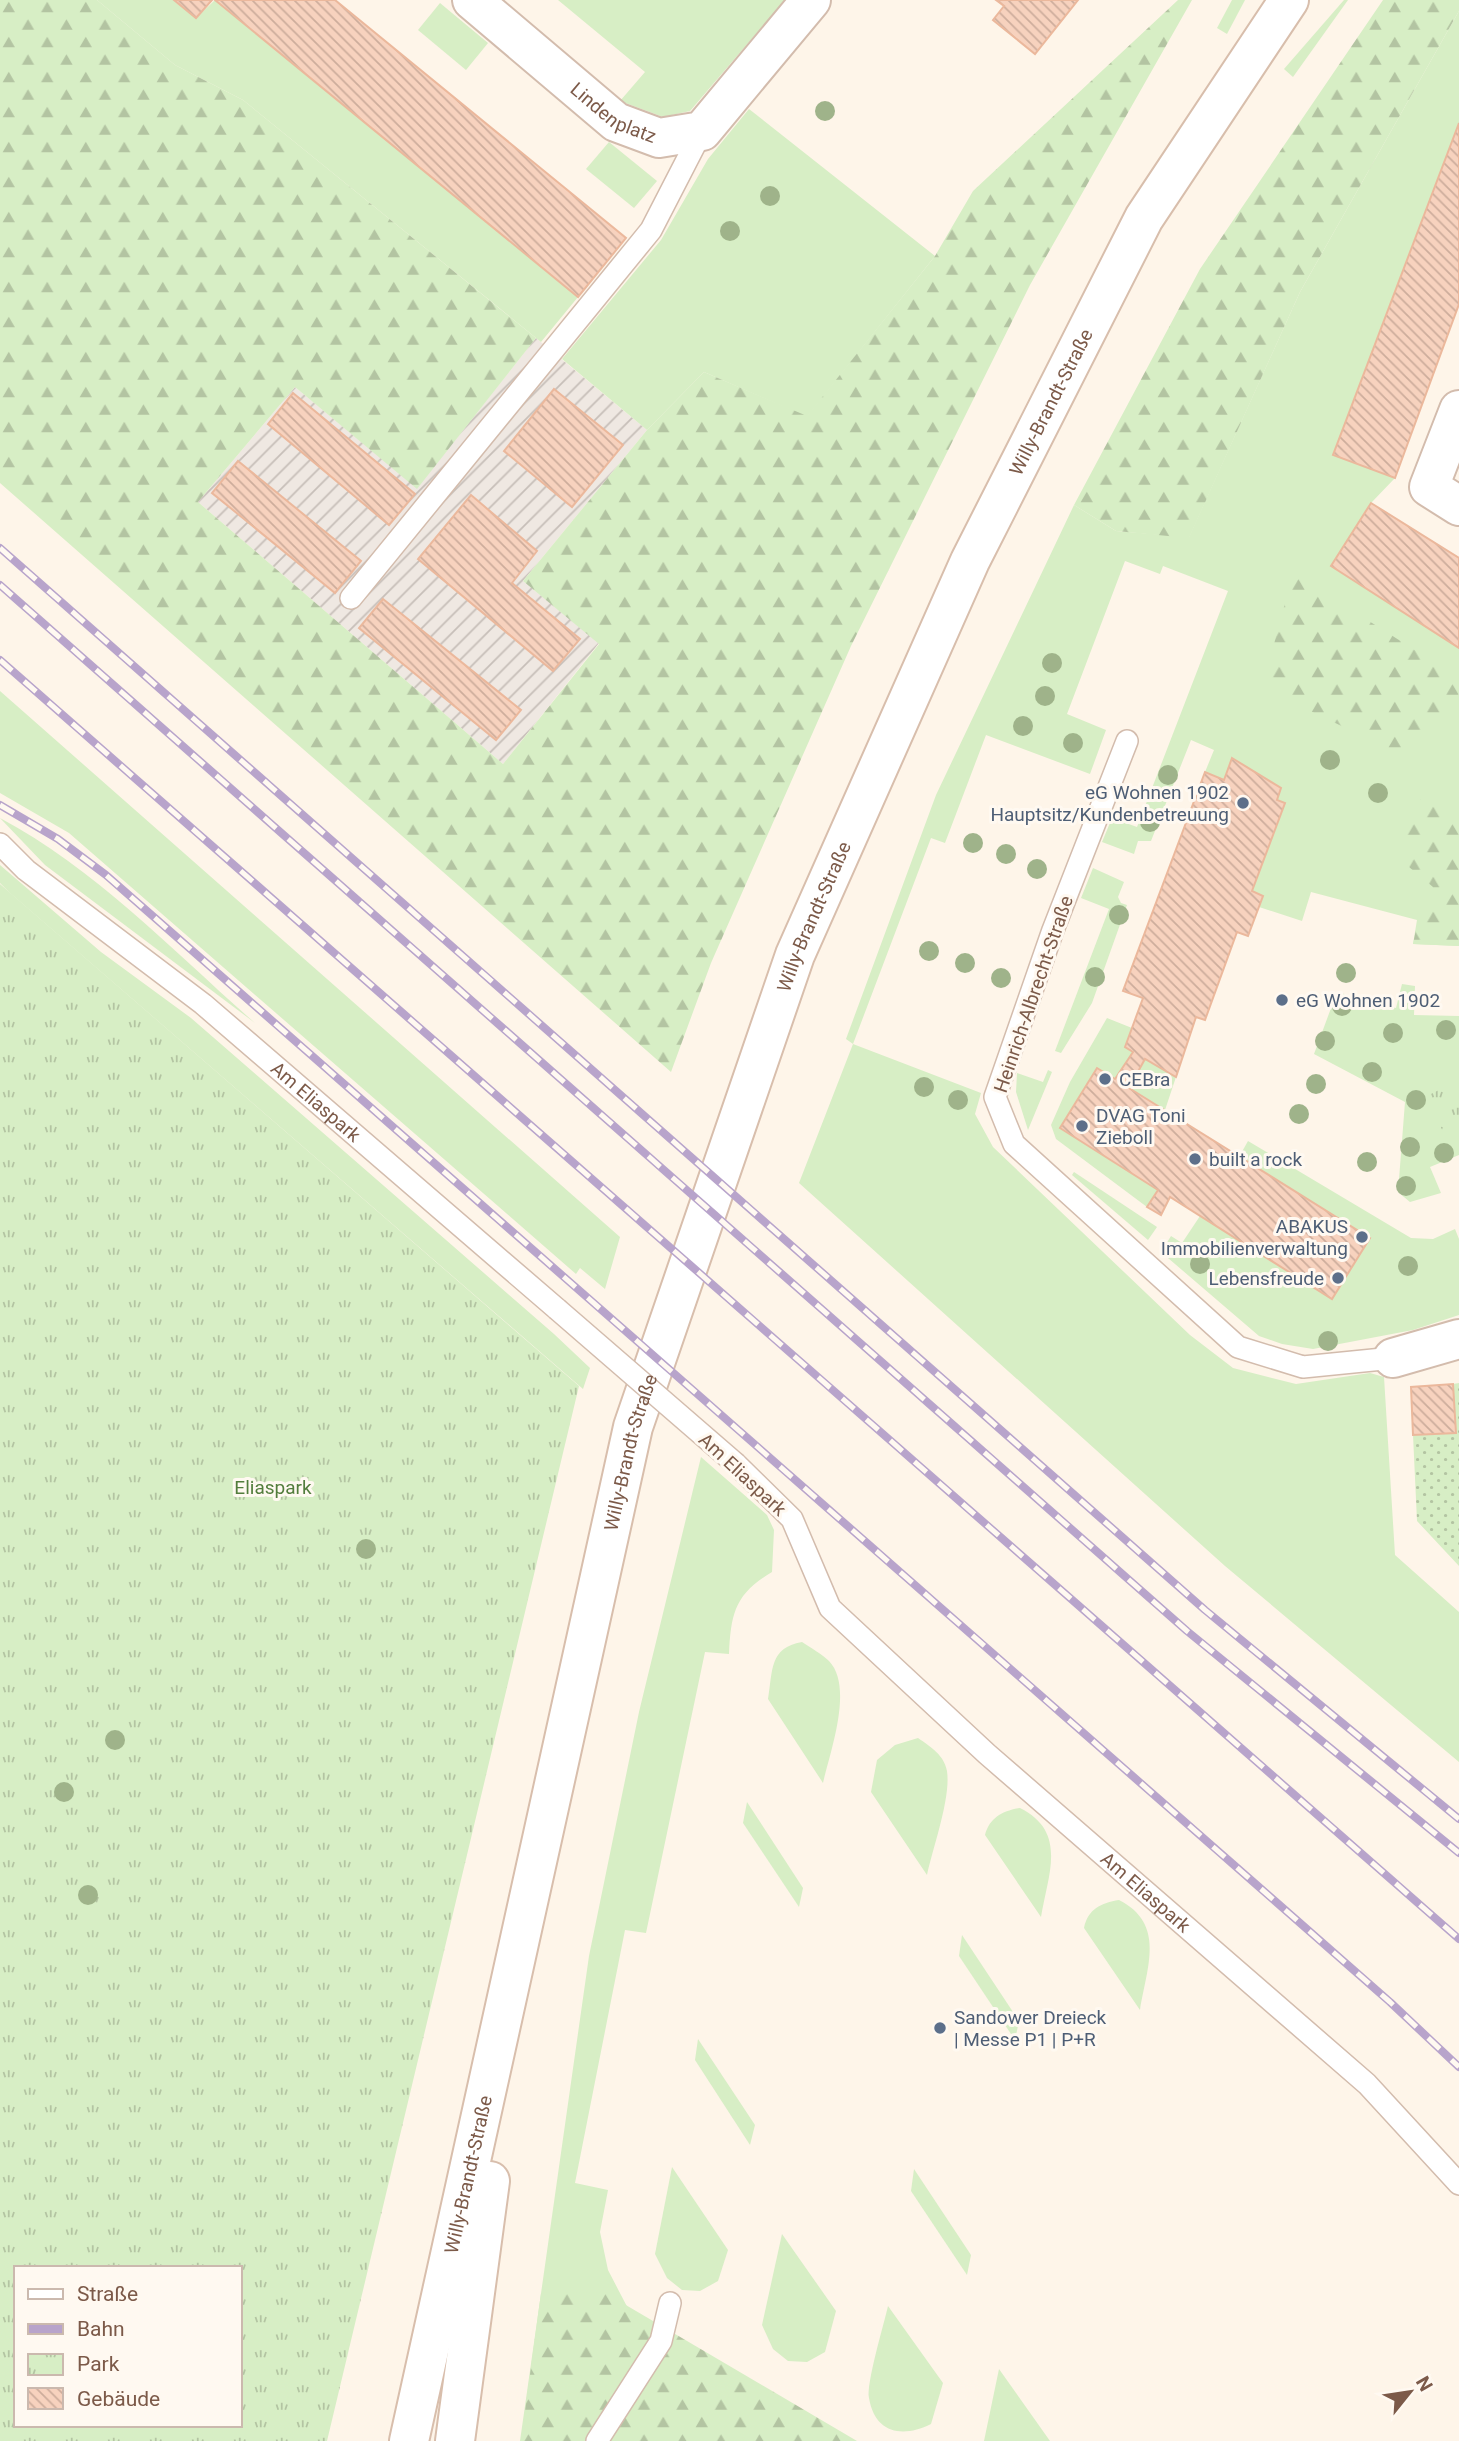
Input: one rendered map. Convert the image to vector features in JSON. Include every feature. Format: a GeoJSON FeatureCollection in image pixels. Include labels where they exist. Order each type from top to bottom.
{"type":"FeatureCollection","features":[{"type":"Feature","properties":{"kind":"main road","name":"Lindenplatz"},"geometry":{"type":"LineString","coordinates":[[472,0],[616,122],[659,138],[702,131]]}},
{"type":"Feature","properties":{"kind":"main road"},"geometry":{"type":"LineString","coordinates":[[702,131],[811,0]]}},
{"type":"Feature","properties":{"kind":"main road","name":"Willy-Brandt-Straße"},"geometry":{"type":"LineString","coordinates":[[409,2441],[633,1427],[795,955],[970,561],[1144,218],[1289,0]]}},
{"type":"Feature","properties":{"kind":"main road"},"geometry":{"type":"LineString","coordinates":[[1459,410],[1429,487],[1459,506]]}},
{"type":"Feature","properties":{"kind":"main road","name":"Heinrich-Albrecht-Straße"},"geometry":{"type":"LineString","coordinates":[[1393,1358],[1459,1339]]}},
{"type":"Feature","properties":{"kind":"main road","name":"Willy-Brandt-Straße"},"geometry":{"type":"LineString","coordinates":[[455,2441],[526,1908]]}},
{"type":"Feature","properties":{"kind":"lane"},"geometry":{"type":"LineString","coordinates":[[351,598],[651,230],[702,131]]}},
{"type":"Feature","properties":{"kind":"lane","name":"Heinrich-Albrecht-Straße"},"geometry":{"type":"LineString","coordinates":[[1127,741],[1053,930],[995,1097],[1014,1144],[1238,1347],[1303,1367],[1393,1358]]}},
{"type":"Feature","properties":{"kind":"lane","name":"Am Eliaspark"},"geometry":{"type":"LineString","coordinates":[[0,844],[26,870],[203,1004],[736,1464],[792,1519],[830,1608],[987,1754],[1367,2084],[1459,2184]]}},
{"type":"Feature","properties":{"kind":"lane"},"geometry":{"type":"LineString","coordinates":[[597,2441],[661,2341],[670,2303]]}},
{"type":"Feature","properties":{"kind":"shaded area"},"geometry":{"type":"Polygon","coordinates":[[[536,338],[647,430],[523,581],[599,643],[503,764],[198,502],[295,387],[417,488],[536,338]]]}},
{"type":"Feature","properties":{"kind":"green space"},"geometry":{"type":"Polygon","coordinates":[[[0,0],[97,0],[175,65],[243,100],[536,338],[417,489],[295,387],[198,502],[503,764],[599,644],[523,581],[647,430],[704,372],[807,416],[935,256],[973,191],[1178,0],[1192,0],[1030,285],[851,646],[711,963],[671,1072],[0,483],[0,0]]]}},
{"type":"Feature","properties":{"kind":"green space"},"geometry":{"type":"Polygon","coordinates":[[[97,0],[174,0],[196,18],[215,0],[578,297],[541,342],[243,100],[175,65],[97,0]]]}},
{"type":"Feature","properties":{"kind":"green space"},"geometry":{"type":"Polygon","coordinates":[[[558,0],[785,0],[690,111],[663,117],[620,101],[645,72],[558,0]]]}},
{"type":"Feature","properties":{"kind":"green space"},"geometry":{"type":"Polygon","coordinates":[[[1232,0],[1245,0],[1227,34],[1217,28],[1232,0]]]}},
{"type":"Feature","properties":{"kind":"green space"},"geometry":{"type":"Polygon","coordinates":[[[1344,0],[1348,0],[1293,77],[1284,69],[1344,0]]]}},
{"type":"Feature","properties":{"kind":"green space"},"geometry":{"type":"Polygon","coordinates":[[[1383,0],[1459,0],[1459,11],[1300,292],[1189,538],[1116,531],[1074,505],[1200,269],[1383,0]]]}},
{"type":"Feature","properties":{"kind":"green space"},"geometry":{"type":"Polygon","coordinates":[[[440,3],[488,43],[466,70],[418,30],[440,3]]]}},
{"type":"Feature","properties":{"kind":"green space"},"geometry":{"type":"Polygon","coordinates":[[[1459,11],[1459,123],[1334,455],[1395,478],[1371,503],[1331,566],[1459,648],[1459,946],[1413,944],[1417,920],[1311,892],[1302,921],[1259,907],[1263,896],[1252,891],[1285,803],[1277,800],[1281,788],[1233,759],[1224,780],[1205,772],[1214,750],[1191,740],[1151,841],[1138,841],[1134,854],[1102,842],[1112,818],[1137,827],[1228,591],[1163,566],[1160,574],[1125,561],[1067,714],[1106,730],[1090,774],[986,735],[945,843],[931,838],[853,1044],[846,1039],[936,795],[1074,505],[1116,531],[1189,537],[1300,292],[1459,11]]]}},
{"type":"Feature","properties":{"kind":"green space"},"geometry":{"type":"Polygon","coordinates":[[[749,109],[935,256],[807,417],[704,372],[647,430],[562,359],[661,240],[708,159],[749,109]]]}},
{"type":"Feature","properties":{"kind":"green space"},"geometry":{"type":"Polygon","coordinates":[[[609,142],[657,181],[634,208],[586,169],[609,142]]]}},
{"type":"Feature","properties":{"kind":"green space"},"geometry":{"type":"Polygon","coordinates":[[[1293,573],[1459,678],[1459,694],[1402,755],[1304,708],[1266,674],[1293,573]]]}},
{"type":"Feature","properties":{"kind":"green space"},"geometry":{"type":"Polygon","coordinates":[[[0,691],[620,1237],[605,1289],[580,1268],[576,1274],[69,833],[0,793],[0,691]]]}},
{"type":"Feature","properties":{"kind":"green space"},"geometry":{"type":"Polygon","coordinates":[[[1423,795],[1459,813],[1459,946],[1413,944],[1418,920],[1425,921],[1433,887],[1409,867],[1402,833],[1423,795]]]}},
{"type":"Feature","properties":{"kind":"green space"},"geometry":{"type":"Polygon","coordinates":[[[0,818],[69,862],[102,887],[255,1023],[45,865],[0,818]]]}},
{"type":"Feature","properties":{"kind":"green space"},"geometry":{"type":"Polygon","coordinates":[[[0,865],[101,952],[191,1018],[554,1334],[590,1368],[583,1389],[10,893],[0,883],[0,865]]]}},
{"type":"Feature","properties":{"kind":"green space"},"geometry":{"type":"Polygon","coordinates":[[[1093,868],[1124,882],[1118,897],[1121,903],[1127,905],[1092,1003],[1061,1053],[1055,1051],[1109,909],[1081,898],[1093,868]]]}},
{"type":"Feature","properties":{"kind":"green space","name":"Eliaspark"},"geometry":{"type":"Polygon","coordinates":[[[0,884],[579,1386],[327,2441],[0,2441],[0,884]]]}},
{"type":"Feature","properties":{"kind":"green space"},"geometry":{"type":"Polygon","coordinates":[[[1402,984],[1415,986],[1414,1015],[1459,1016],[1459,1155],[1430,1167],[1441,1193],[1410,1202],[1398,1192],[1405,1102],[1314,1054],[1337,992],[1396,1008],[1402,984]]]}},
{"type":"Feature","properties":{"kind":"green space"},"geometry":{"type":"Polygon","coordinates":[[[1107,1018],[1132,1028],[1125,1047],[1176,1077],[1165,1110],[1097,1068],[1060,1128],[1158,1190],[1147,1207],[1056,1139],[1051,1125],[1070,1082],[1107,1018]]]}},
{"type":"Feature","properties":{"kind":"green space"},"geometry":{"type":"Polygon","coordinates":[[[853,1044],[981,1093],[975,1114],[993,1147],[1190,1335],[1233,1368],[1296,1384],[1370,1373],[1384,1377],[1395,1555],[1459,1612],[1459,1762],[1225,1566],[799,1183],[853,1044]]]}},
{"type":"Feature","properties":{"kind":"green space"},"geometry":{"type":"Polygon","coordinates":[[[1048,1070],[1052,1072],[1028,1130],[1016,1092],[1017,1073],[1043,1082],[1048,1070]]]}},
{"type":"Feature","properties":{"kind":"green space"},"geometry":{"type":"Polygon","coordinates":[[[1459,1080],[1459,1135],[1448,1141],[1425,1097],[1459,1080]]]}},
{"type":"Feature","properties":{"kind":"green space"},"geometry":{"type":"Polygon","coordinates":[[[1248,1141],[1411,1238],[1433,1239],[1455,1229],[1459,1239],[1459,1315],[1413,1330],[1313,1349],[1282,1344],[1259,1336],[1161,1252],[1171,1236],[1182,1243],[1200,1216],[1332,1299],[1239,1157],[1248,1141]]]}},
{"type":"Feature","properties":{"kind":"green space"},"geometry":{"type":"Polygon","coordinates":[[[1074,1172],[1157,1227],[1148,1240],[1072,1175],[1074,1172]]]}},
{"type":"Feature","properties":{"kind":"green space"},"geometry":{"type":"Polygon","coordinates":[[[1459,1383],[1459,1566],[1417,1521],[1413,1435],[1456,1433],[1453,1384],[1459,1383]]]}},
{"type":"Feature","properties":{"kind":"green space"},"geometry":{"type":"Polygon","coordinates":[[[701,1457],[767,1515],[774,1530],[772,1572],[750,1588],[737,1606],[731,1627],[729,1654],[705,1652],[646,1933],[625,1930],[575,2183],[608,2190],[600,2232],[608,2270],[634,2320],[583,2441],[520,2441],[589,1956],[639,1712],[701,1457]]]}},
{"type":"Feature","properties":{"kind":"green space"},"geometry":{"type":"Polygon","coordinates":[[[802,1642],[829,1661],[836,1672],[840,1687],[835,1738],[823,1783],[768,1699],[772,1670],[778,1655],[783,1649],[802,1642]]]}},
{"type":"Feature","properties":{"kind":"green space"},"geometry":{"type":"Polygon","coordinates":[[[918,1738],[940,1756],[947,1771],[948,1782],[927,1875],[871,1792],[877,1760],[895,1745],[918,1738]]]}},
{"type":"Feature","properties":{"kind":"green space"},"geometry":{"type":"Polygon","coordinates":[[[747,1802],[803,1888],[799,1907],[743,1823],[747,1802]]]}},
{"type":"Feature","properties":{"kind":"green space"},"geometry":{"type":"Polygon","coordinates":[[[1020,1808],[1045,1829],[1050,1842],[1050,1870],[1041,1917],[985,1835],[998,1816],[1020,1808]]]}},
{"type":"Feature","properties":{"kind":"green space"},"geometry":{"type":"Polygon","coordinates":[[[1119,1900],[1134,1910],[1143,1921],[1148,1934],[1149,1963],[1140,2010],[1084,1928],[1096,1908],[1119,1900]]]}},
{"type":"Feature","properties":{"kind":"green space"},"geometry":{"type":"Polygon","coordinates":[[[962,1935],[1019,2021],[1015,2040],[959,1956],[962,1935]]]}},
{"type":"Feature","properties":{"kind":"green space"},"geometry":{"type":"Polygon","coordinates":[[[698,2039],[755,2125],[750,2145],[695,2060],[698,2039]]]}},
{"type":"Feature","properties":{"kind":"green space"},"geometry":{"type":"Polygon","coordinates":[[[672,2167],[728,2250],[718,2281],[700,2291],[682,2290],[667,2278],[655,2254],[672,2167]]]}},
{"type":"Feature","properties":{"kind":"green space"},"geometry":{"type":"Polygon","coordinates":[[[914,2169],[971,2255],[967,2275],[911,2191],[914,2169]]]}},
{"type":"Feature","properties":{"kind":"green space"},"geometry":{"type":"Polygon","coordinates":[[[782,2234],[836,2311],[825,2352],[807,2362],[788,2361],[773,2349],[762,2325],[782,2234]]]}},
{"type":"Feature","properties":{"kind":"green space"},"geometry":{"type":"Polygon","coordinates":[[[602,2291],[857,2441],[521,2441],[541,2293],[602,2291]]]}},
{"type":"Feature","properties":{"kind":"green space"},"geometry":{"type":"Polygon","coordinates":[[[888,2306],[943,2383],[931,2424],[910,2431],[892,2430],[884,2426],[872,2410],[869,2398],[873,2367],[888,2306]]]}},
{"type":"Feature","properties":{"kind":"green space"},"geometry":{"type":"Polygon","coordinates":[[[999,2369],[1050,2441],[984,2441],[999,2369]]]}},
{"type":"Feature","properties":{"kind":"building"},"geometry":{"type":"Polygon","coordinates":[[[174,0],[212,0],[196,18],[174,0]]]}},
{"type":"Feature","properties":{"kind":"building"},"geometry":{"type":"Polygon","coordinates":[[[215,0],[335,0],[626,238],[578,297],[215,0]]]}},
{"type":"Feature","properties":{"kind":"building"},"geometry":{"type":"Polygon","coordinates":[[[996,0],[1078,0],[1035,54],[993,20],[1004,6],[996,0]]]}},
{"type":"Feature","properties":{"kind":"building"},"geometry":{"type":"Polygon","coordinates":[[[1459,123],[1459,304],[1395,478],[1333,455],[1459,123]]]}},
{"type":"Feature","properties":{"kind":"building"},"geometry":{"type":"Polygon","coordinates":[[[554,389],[623,445],[572,507],[504,451],[554,389]]]}},
{"type":"Feature","properties":{"kind":"building"},"geometry":{"type":"Polygon","coordinates":[[[293,393],[415,494],[389,525],[268,424],[293,393]]]}},
{"type":"Feature","properties":{"kind":"building"},"geometry":{"type":"Polygon","coordinates":[[[238,461],[361,561],[335,593],[212,493],[238,461]]]}},
{"type":"Feature","properties":{"kind":"building"},"geometry":{"type":"Polygon","coordinates":[[[471,495],[537,551],[512,583],[580,639],[553,671],[418,559],[471,495]]]}},
{"type":"Feature","properties":{"kind":"building"},"geometry":{"type":"Polygon","coordinates":[[[1371,503],[1459,558],[1459,648],[1331,566],[1371,503]]]}},
{"type":"Feature","properties":{"kind":"building"},"geometry":{"type":"Polygon","coordinates":[[[383,599],[521,710],[496,740],[359,628],[383,599]]]}},
{"type":"Feature","properties":{"kind":"building"},"geometry":{"type":"Polygon","coordinates":[[[1232,758],[1281,788],[1277,800],[1285,803],[1252,891],[1263,896],[1248,936],[1237,932],[1205,1020],[1196,1017],[1176,1077],[1145,1059],[1129,1088],[1370,1238],[1332,1299],[1170,1197],[1161,1215],[1147,1207],[1158,1190],[1060,1128],[1097,1068],[1115,1079],[1133,1052],[1125,1047],[1143,998],[1123,991],[1205,772],[1224,780],[1232,758]]]}},
{"type":"Feature","properties":{"kind":"building"},"geometry":{"type":"Polygon","coordinates":[[[1453,1384],[1456,1433],[1413,1435],[1411,1387],[1453,1384]]]}},
{"type":"Feature","properties":{"kind":"railway"},"geometry":{"type":"LineString","coordinates":[[0,548],[1205,1610],[1459,1819]]}},
{"type":"Feature","properties":{"kind":"railway"},"geometry":{"type":"LineString","coordinates":[[0,585],[1187,1631],[1459,1853]]}},
{"type":"Feature","properties":{"kind":"railway"},"geometry":{"type":"LineString","coordinates":[[0,660],[1459,1939]]}},
{"type":"Feature","properties":{"kind":"railway"},"geometry":{"type":"LineString","coordinates":[[0,805],[58,839],[106,875],[1390,2002],[1459,2067]]}},
{"type":"Feature","properties":{"kind":"place","name":"eG Wohnen 1902 Hauptsitz/Kundenbetreuung"},"geometry":{"type":"Point","coordinates":[1243,803]}},
{"type":"Feature","properties":{"kind":"place","name":"eG Wohnen 1902"},"geometry":{"type":"Point","coordinates":[1282,1000]}},
{"type":"Feature","properties":{"kind":"place","name":"CEBra"},"geometry":{"type":"Point","coordinates":[1105,1079]}},
{"type":"Feature","properties":{"kind":"place","name":"DVAG Toni Zieboll"},"geometry":{"type":"Point","coordinates":[1082,1126]}},
{"type":"Feature","properties":{"kind":"place","name":"built a rock"},"geometry":{"type":"Point","coordinates":[1195,1159]}},
{"type":"Feature","properties":{"kind":"place","name":"ABAKUS Immobilienverwaltung"},"geometry":{"type":"Point","coordinates":[1362,1237]}},
{"type":"Feature","properties":{"kind":"place","name":"Lebensfreude"},"geometry":{"type":"Point","coordinates":[1338,1278]}},
{"type":"Feature","properties":{"kind":"place","name":"Sandower Dreieck | Messe P1 | P+R"},"geometry":{"type":"Point","coordinates":[940,2028]}}]}
